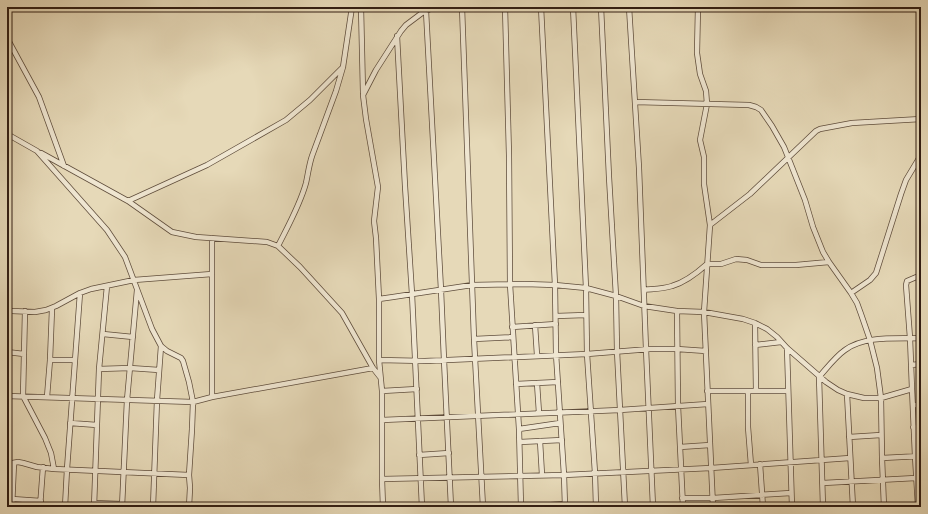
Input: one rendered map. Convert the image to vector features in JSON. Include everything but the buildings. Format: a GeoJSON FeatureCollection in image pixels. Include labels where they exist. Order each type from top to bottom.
{"type":"FeatureCollection","features":[{"type":"Feature","properties":{"kind":"street"},"geometry":{"type":"LineString","coordinates":[[278,246],[306,183],[309,164],[336,91],[343,67],[352,7]]}},
{"type":"Feature","properties":{"kind":"street"},"geometry":{"type":"LineString","coordinates":[[361,7],[363,95],[378,187],[374,221],[379,300],[379,360],[382,391],[383,507]]}},
{"type":"Feature","properties":{"kind":"street"},"geometry":{"type":"LineString","coordinates":[[363,95],[376,70],[406,25],[434,7]]}},
{"type":"Feature","properties":{"kind":"street"},"geometry":{"type":"LineString","coordinates":[[462,7],[474,339],[483,507]]}},
{"type":"Feature","properties":{"kind":"street"},"geometry":{"type":"LineString","coordinates":[[505,7],[509,156],[510,284],[520,442],[522,507],[565,506],[556,354],[555,285],[542,7]]}},
{"type":"Feature","properties":{"kind":"street"},"geometry":{"type":"LineString","coordinates":[[573,7],[586,288],[587,354],[596,507]]}},
{"type":"Feature","properties":{"kind":"street"},"geometry":{"type":"LineString","coordinates":[[601,7],[616,296],[624,507]]}},
{"type":"Feature","properties":{"kind":"street"},"geometry":{"type":"LineString","coordinates":[[629,7],[639,175],[653,507]]}},
{"type":"Feature","properties":{"kind":"street"},"geometry":{"type":"LineString","coordinates":[[698,7],[697,53],[700,74],[706,92],[707,104],[700,140],[704,157],[704,184],[710,225],[704,312],[713,507]]}},
{"type":"Feature","properties":{"kind":"street"},"geometry":{"type":"LineString","coordinates":[[426,11],[451,507]]}},
{"type":"Feature","properties":{"kind":"street"},"geometry":{"type":"LineString","coordinates":[[398,36],[422,507]]}},
{"type":"Feature","properties":{"kind":"street"},"geometry":{"type":"LineString","coordinates":[[7,38],[39,97],[64,166]]}},
{"type":"Feature","properties":{"kind":"street"},"geometry":{"type":"LineString","coordinates":[[128,201],[207,165],[286,120],[310,100],[343,67]]}},
{"type":"Feature","properties":{"kind":"street"},"geometry":{"type":"LineString","coordinates":[[635,102],[748,105],[761,110],[772,126],[788,157],[805,200],[820,246],[829,262],[857,302],[870,340],[877,368],[881,398],[884,507]]}},
{"type":"Feature","properties":{"kind":"street"},"geometry":{"type":"LineString","coordinates":[[710,225],[750,194],[816,131],[852,123],[921,119]]}},
{"type":"Feature","properties":{"kind":"street"},"geometry":{"type":"LineString","coordinates":[[7,134],[128,201],[172,232],[196,237],[267,242],[278,246],[300,267],[342,313],[373,368],[381,379]]}},
{"type":"Feature","properties":{"kind":"street"},"geometry":{"type":"LineString","coordinates":[[37,151],[107,230],[125,257],[152,330],[161,346],[167,351],[181,358],[187,373],[193,402],[189,474],[189,507]]}},
{"type":"Feature","properties":{"kind":"street"},"geometry":{"type":"LineString","coordinates":[[851,293],[870,280],[876,273],[901,194],[921,155]]}},
{"type":"Feature","properties":{"kind":"street"},"geometry":{"type":"LineString","coordinates":[[212,238],[212,397]]}},
{"type":"Feature","properties":{"kind":"street"},"geometry":{"type":"LineString","coordinates":[[644,290],[672,286],[696,274],[708,264],[721,264],[736,259],[761,264],[796,265],[829,262]]}},
{"type":"Feature","properties":{"kind":"street"},"geometry":{"type":"LineString","coordinates":[[7,309],[12,311],[35,312],[52,309],[80,292],[134,280],[212,274]]}},
{"type":"Feature","properties":{"kind":"street"},"geometry":{"type":"LineString","coordinates":[[918,507],[919,494],[916,478],[910,338],[906,285],[907,281],[921,274]]}},
{"type":"Feature","properties":{"kind":"street"},"geometry":{"type":"LineString","coordinates":[[379,300],[472,285],[555,285],[586,288],[616,296],[644,306],[677,311],[704,312],[743,319],[755,323],[777,337],[787,348],[819,376],[838,390],[847,394],[864,398],[881,398],[912,389]]}},
{"type":"Feature","properties":{"kind":"street"},"geometry":{"type":"LineString","coordinates":[[107,286],[98,399],[94,505],[122,505],[127,400],[137,288]]}},
{"type":"Feature","properties":{"kind":"street"},"geometry":{"type":"LineString","coordinates":[[66,507],[67,469],[80,292]]}},
{"type":"Feature","properties":{"kind":"street"},"geometry":{"type":"LineString","coordinates":[[47,397],[52,309]]}},
{"type":"Feature","properties":{"kind":"street"},"geometry":{"type":"LineString","coordinates":[[25,311],[23,396],[45,438],[51,453],[54,469]]}},
{"type":"Feature","properties":{"kind":"street"},"geometry":{"type":"LineString","coordinates":[[677,311],[678,406],[683,507]]}},
{"type":"Feature","properties":{"kind":"street"},"geometry":{"type":"LineString","coordinates":[[556,316],[586,315]]}},
{"type":"Feature","properties":{"kind":"street"},"geometry":{"type":"LineString","coordinates":[[755,323],[756,391]]}},
{"type":"Feature","properties":{"kind":"street"},"geometry":{"type":"LineString","coordinates":[[512,327],[556,324]]}},
{"type":"Feature","properties":{"kind":"street"},"geometry":{"type":"LineString","coordinates":[[535,326],[537,356]]}},
{"type":"Feature","properties":{"kind":"street"},"geometry":{"type":"LineString","coordinates":[[103,334],[133,337]]}},
{"type":"Feature","properties":{"kind":"street"},"geometry":{"type":"LineString","coordinates":[[474,339],[513,337]]}},
{"type":"Feature","properties":{"kind":"street"},"geometry":{"type":"LineString","coordinates":[[824,507],[819,376],[840,354],[847,348],[855,345],[870,340],[921,338]]}},
{"type":"Feature","properties":{"kind":"street"},"geometry":{"type":"LineString","coordinates":[[755,345],[781,342]]}},
{"type":"Feature","properties":{"kind":"street"},"geometry":{"type":"LineString","coordinates":[[153,507],[157,400],[161,346]]}},
{"type":"Feature","properties":{"kind":"street"},"geometry":{"type":"LineString","coordinates":[[787,348],[792,507]]}},
{"type":"Feature","properties":{"kind":"street"},"geometry":{"type":"LineString","coordinates":[[379,360],[444,360],[677,349],[706,351]]}},
{"type":"Feature","properties":{"kind":"street"},"geometry":{"type":"LineString","coordinates":[[7,352],[24,354]]}},
{"type":"Feature","properties":{"kind":"street"},"geometry":{"type":"LineString","coordinates":[[50,360],[75,360]]}},
{"type":"Feature","properties":{"kind":"street"},"geometry":{"type":"LineString","coordinates":[[911,365],[921,364]]}},
{"type":"Feature","properties":{"kind":"street"},"geometry":{"type":"LineString","coordinates":[[100,369],[130,368],[159,370]]}},
{"type":"Feature","properties":{"kind":"street"},"geometry":{"type":"LineString","coordinates":[[7,396],[193,402],[212,397],[373,368]]}},
{"type":"Feature","properties":{"kind":"street"},"geometry":{"type":"LineString","coordinates":[[516,384],[558,382]]}},
{"type":"Feature","properties":{"kind":"street"},"geometry":{"type":"LineString","coordinates":[[537,383],[539,413]]}},
{"type":"Feature","properties":{"kind":"street"},"geometry":{"type":"LineString","coordinates":[[382,391],[417,389]]}},
{"type":"Feature","properties":{"kind":"street"},"geometry":{"type":"LineString","coordinates":[[707,392],[788,390]]}},
{"type":"Feature","properties":{"kind":"street"},"geometry":{"type":"LineString","coordinates":[[748,391],[748,427],[752,465]]}},
{"type":"Feature","properties":{"kind":"street"},"geometry":{"type":"LineString","coordinates":[[847,394],[853,507]]}},
{"type":"Feature","properties":{"kind":"street"},"geometry":{"type":"LineString","coordinates":[[382,420],[620,410],[708,404]]}},
{"type":"Feature","properties":{"kind":"street"},"geometry":{"type":"LineString","coordinates":[[913,405],[921,405]]}},
{"type":"Feature","properties":{"kind":"street"},"geometry":{"type":"LineString","coordinates":[[70,423],[97,425]]}},
{"type":"Feature","properties":{"kind":"street"},"geometry":{"type":"LineString","coordinates":[[519,429],[560,423]]}},
{"type":"Feature","properties":{"kind":"street"},"geometry":{"type":"LineString","coordinates":[[914,427],[921,428]]}},
{"type":"Feature","properties":{"kind":"street"},"geometry":{"type":"LineString","coordinates":[[849,437],[881,435]]}},
{"type":"Feature","properties":{"kind":"street"},"geometry":{"type":"LineString","coordinates":[[520,442],[562,440]]}},
{"type":"Feature","properties":{"kind":"street"},"geometry":{"type":"LineString","coordinates":[[540,441],[542,475]]}},
{"type":"Feature","properties":{"kind":"street"},"geometry":{"type":"LineString","coordinates":[[680,447],[710,445]]}},
{"type":"Feature","properties":{"kind":"street"},"geometry":{"type":"LineString","coordinates":[[420,455],[449,453]]}},
{"type":"Feature","properties":{"kind":"street"},"geometry":{"type":"LineString","coordinates":[[882,458],[921,456]]}},
{"type":"Feature","properties":{"kind":"street"},"geometry":{"type":"LineString","coordinates":[[382,479],[651,471],[850,458]]}},
{"type":"Feature","properties":{"kind":"street"},"geometry":{"type":"LineString","coordinates":[[12,507],[14,463]]}},
{"type":"Feature","properties":{"kind":"street"},"geometry":{"type":"LineString","coordinates":[[7,464],[23,463],[54,469],[189,474]]}},
{"type":"Feature","properties":{"kind":"street"},"geometry":{"type":"LineString","coordinates":[[760,464],[763,507]]}},
{"type":"Feature","properties":{"kind":"street"},"geometry":{"type":"LineString","coordinates":[[40,507],[43,467]]}},
{"type":"Feature","properties":{"kind":"street"},"geometry":{"type":"LineString","coordinates":[[823,483],[916,478]]}},
{"type":"Feature","properties":{"kind":"street"},"geometry":{"type":"LineString","coordinates":[[682,498],[713,498],[791,493]]}},
{"type":"Feature","properties":{"kind":"street"},"geometry":{"type":"LineString","coordinates":[[12,499],[41,501]]}}]}
